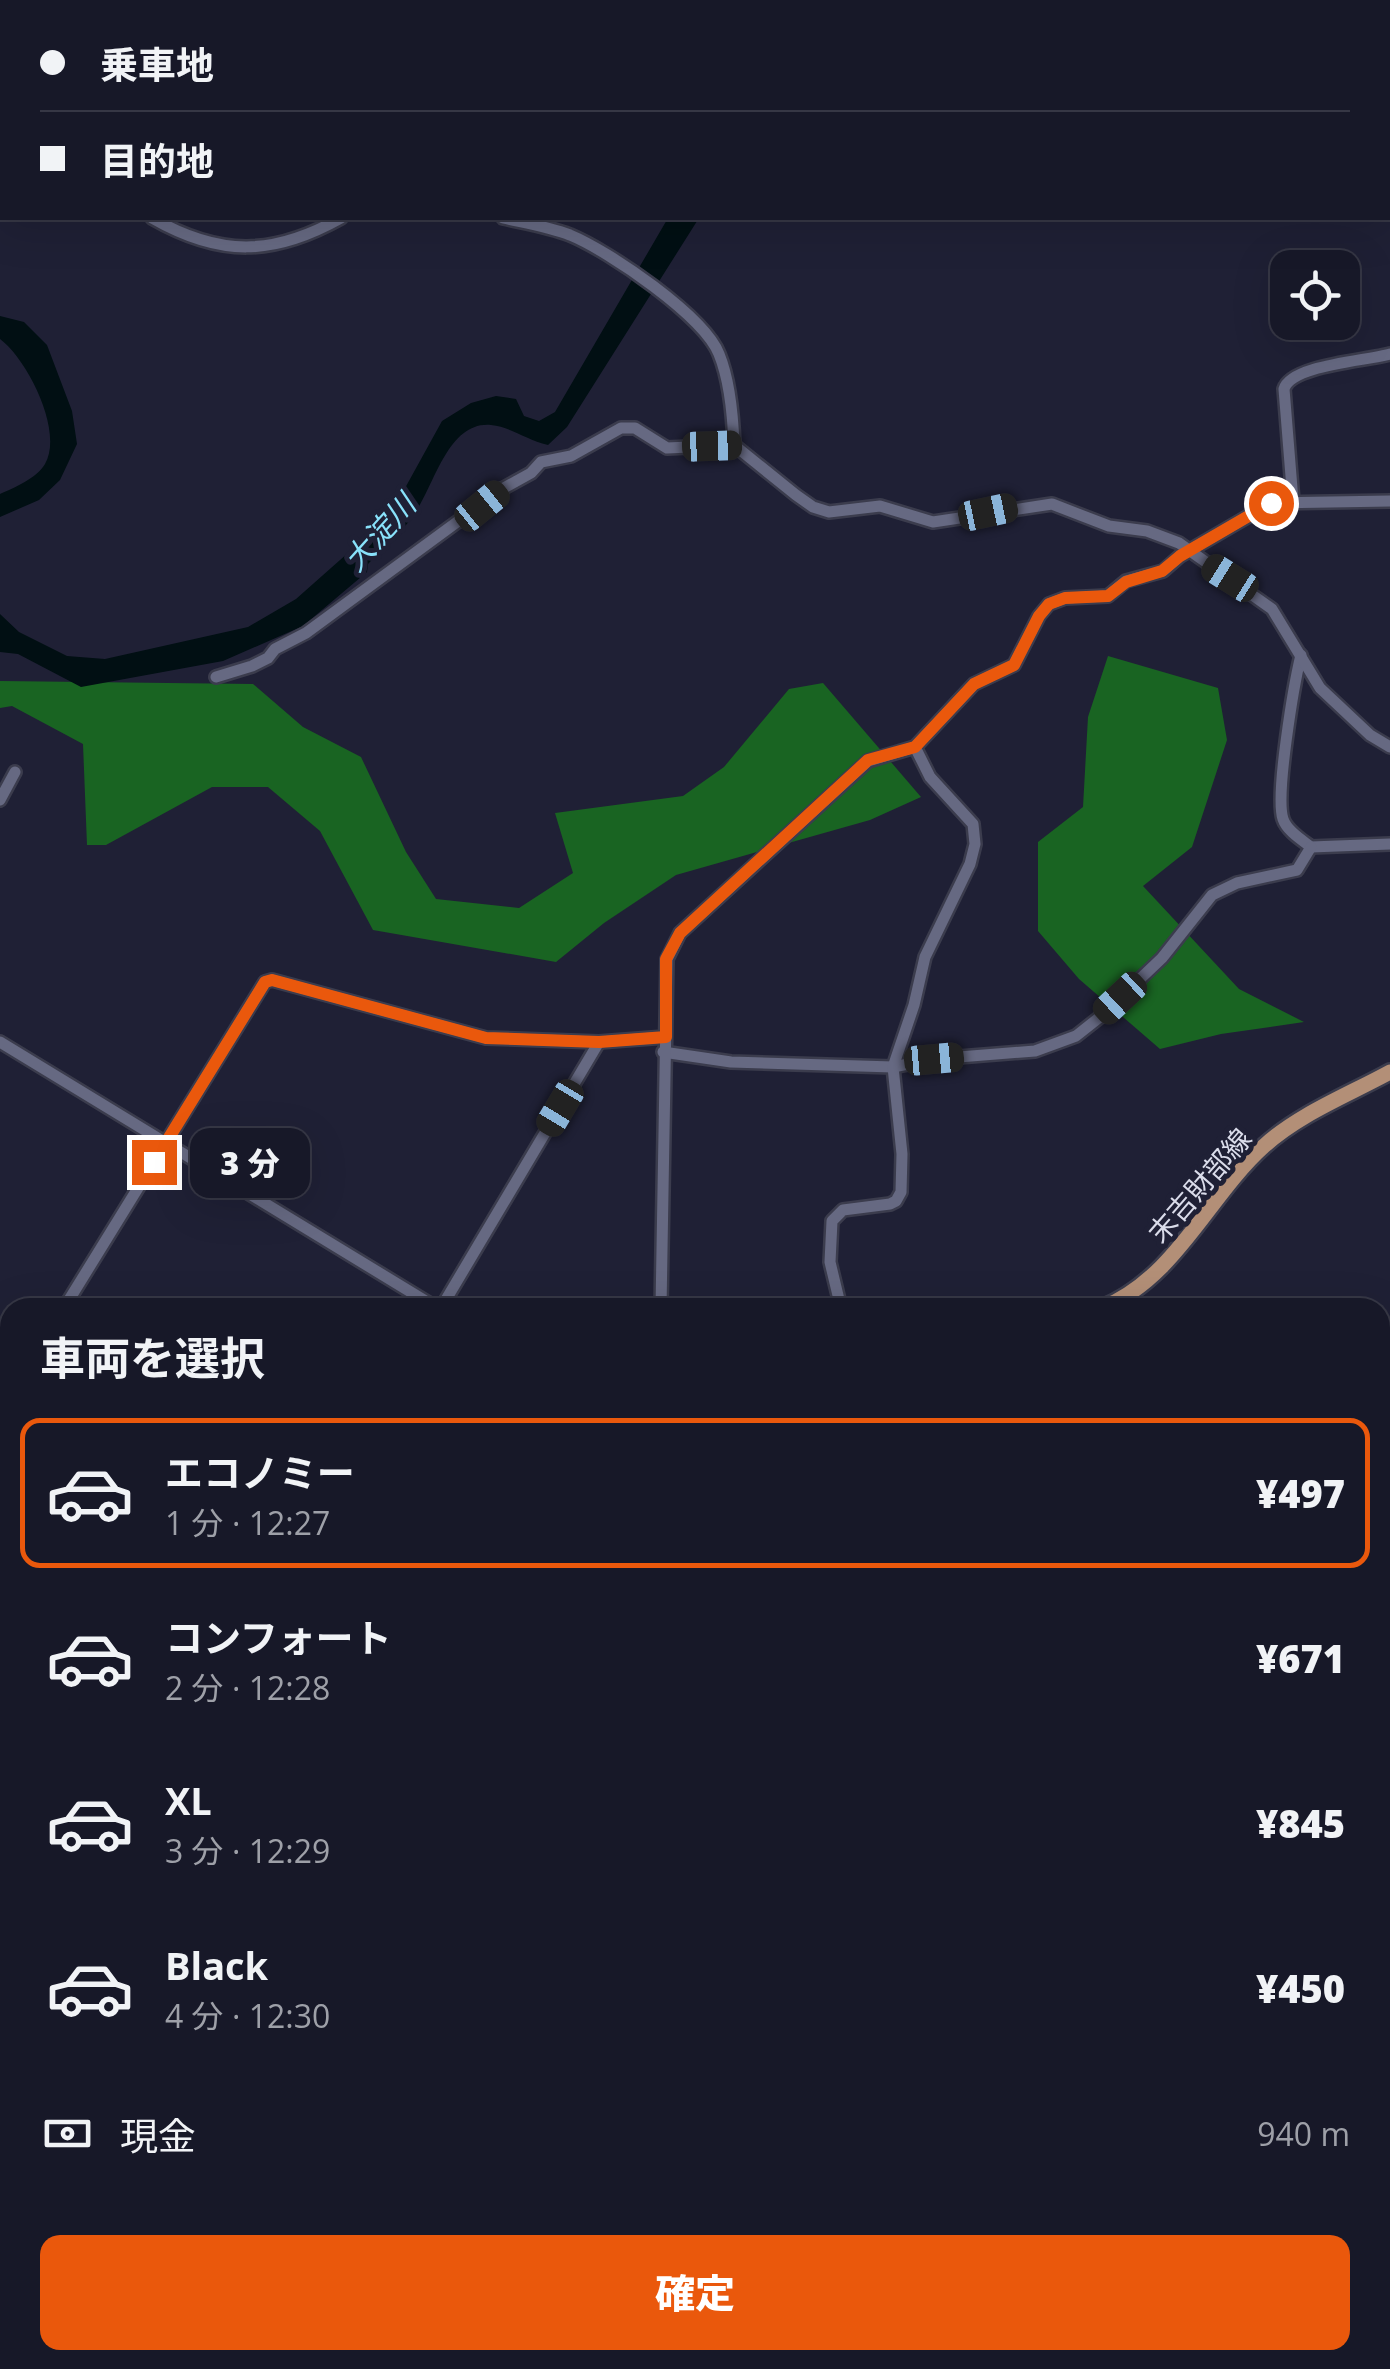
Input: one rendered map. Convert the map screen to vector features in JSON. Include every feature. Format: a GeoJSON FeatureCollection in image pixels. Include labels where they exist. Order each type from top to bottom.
{"type":"FeatureCollection","features":[{"type":"Feature","properties":{"kind":"main road","name":"末吉財部線"},"geometry":{"type":"LineString","coordinates":[[1120,1298],[1172,1256],[1241,1168],[1265,1144],[1284,1129],[1390,1072]]}},
{"type":"Feature","properties":{"kind":"street"},"geometry":{"type":"LineString","coordinates":[[156,220],[202,241],[252,248],[277,246],[309,236],[337,220]]}},
{"type":"Feature","properties":{"kind":"street"},"geometry":{"type":"LineString","coordinates":[[511,220],[570,235],[622,266],[694,318],[719,354],[733,421],[734,446]]}},
{"type":"Feature","properties":{"kind":"street"},"geometry":{"type":"LineString","coordinates":[[1293,501],[1286,381],[1304,372],[1390,354]]}},
{"type":"Feature","properties":{"kind":"street"},"geometry":{"type":"LineString","coordinates":[[216,678],[252,666],[268,658],[275,648],[306,633],[502,490],[532,473],[541,462],[571,456],[621,428],[635,428],[667,448],[734,446],[813,507],[829,512],[880,506],[933,522],[1052,504],[1109,526],[1147,532],[1179,543],[1272,609],[1320,688],[1370,735],[1390,747]]}},
{"type":"Feature","properties":{"kind":"street"},"geometry":{"type":"LineString","coordinates":[[662,1298],[666,959],[680,933],[868,760],[915,747],[974,684],[1014,665],[1049,604],[1065,598],[1108,596],[1126,582],[1162,571],[1259,508],[1293,501],[1390,500]]}},
{"type":"Feature","properties":{"kind":"street"},"geometry":{"type":"LineString","coordinates":[[1301,655],[1293,686],[1281,793],[1283,820],[1311,847],[1390,844]]}},
{"type":"Feature","properties":{"kind":"street"},"geometry":{"type":"LineString","coordinates":[[839,1298],[830,1262],[832,1221],[843,1210],[896,1201],[901,1192],[902,1154],[894,1067],[925,957],[970,864],[975,844],[972,824],[930,776],[915,747]]}},
{"type":"Feature","properties":{"kind":"street"},"geometry":{"type":"LineString","coordinates":[[0,800],[15,772]]}},
{"type":"Feature","properties":{"kind":"street"},"geometry":{"type":"LineString","coordinates":[[664,1052],[731,1062],[894,1067],[934,1059],[1035,1051],[1076,1036],[1162,958],[1212,895],[1237,883],[1297,870],[1311,847]]}},
{"type":"Feature","properties":{"kind":"street"},"geometry":{"type":"LineString","coordinates":[[70,1298],[265,982],[272,980],[486,1038],[599,1042],[666,1037]]}},
{"type":"Feature","properties":{"kind":"street"},"geometry":{"type":"LineString","coordinates":[[0,1042],[422,1298]]}},
{"type":"Feature","properties":{"kind":"street"},"geometry":{"type":"LineString","coordinates":[[445,1298],[599,1042]]}},
{"type":"Feature","properties":{"kind":"green space"},"geometry":{"type":"Polygon","coordinates":[[[1108,656],[1218,688],[1227,740],[1192,847],[1143,886],[1239,989],[1304,1022],[1221,1034],[1160,1049],[1079,979],[1038,931],[1038,842],[1083,807],[1088,717],[1108,656]]]}},
{"type":"Feature","properties":{"kind":"green space"},"geometry":{"type":"Polygon","coordinates":[[[0,681],[253,684],[303,727],[361,757],[406,852],[436,899],[519,908],[573,873],[555,813],[683,796],[724,767],[789,689],[823,683],[921,797],[870,820],[676,875],[604,923],[556,962],[373,930],[320,831],[268,787],[212,787],[106,845],[87,845],[83,744],[12,706],[0,708],[0,681]]]}},
{"type":"Feature","properties":{"kind":"water","name":"大淀川"},"geometry":{"type":"Polygon","coordinates":[[[667,220],[698,220],[567,427],[548,445],[491,425],[463,434],[452,445],[411,519],[368,564],[367,572],[303,626],[223,661],[81,687],[18,654],[0,652],[0,614],[19,632],[67,656],[105,659],[248,627],[296,599],[375,529],[399,499],[442,421],[471,403],[496,396],[516,399],[524,416],[539,421],[555,412],[667,220]]]}},
{"type":"Feature","properties":{"kind":"water"},"geometry":{"type":"Polygon","coordinates":[[[0,316],[24,322],[47,345],[72,411],[77,444],[60,480],[39,500],[0,517],[0,494],[37,474],[50,450],[50,433],[31,379],[0,339],[0,316]]]}},
{"type":"Feature","properties":{"kind":"route"},"geometry":{"type":"LineString","coordinates":[[154,1162],[262,984],[272,980],[486,1038],[599,1042],[666,1037],[666,959],[680,933],[868,760],[915,747],[974,684],[1014,665],[1049,604],[1065,598],[1108,596],[1126,582],[1157,574],[1180,556],[1271,503]]}}]}
